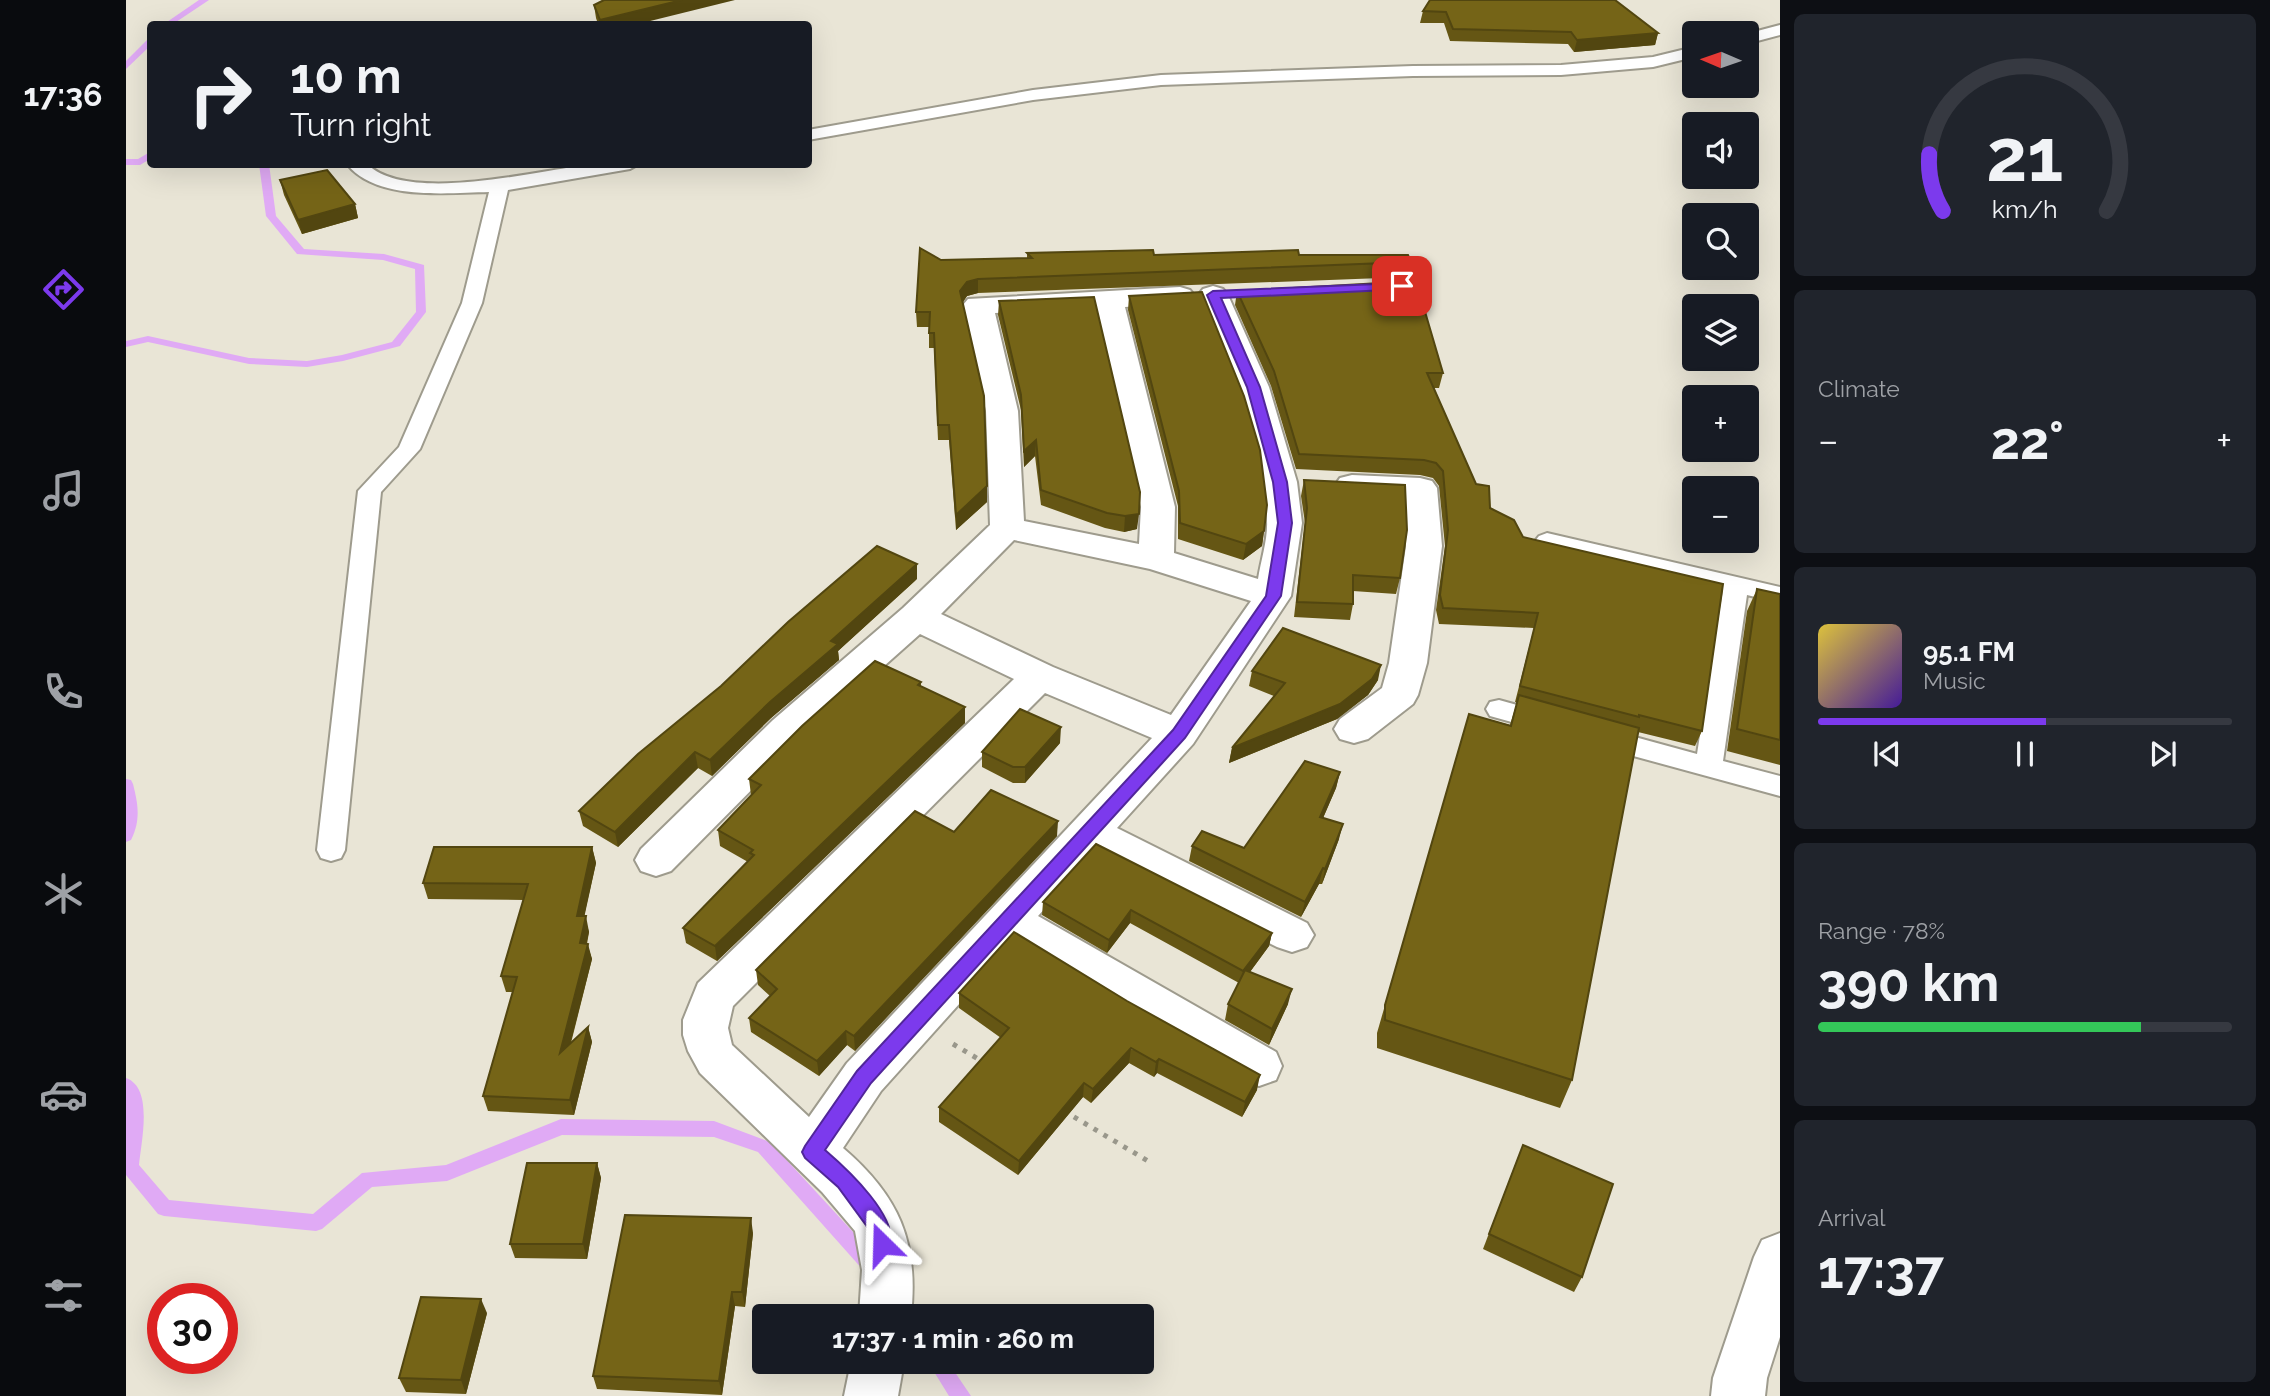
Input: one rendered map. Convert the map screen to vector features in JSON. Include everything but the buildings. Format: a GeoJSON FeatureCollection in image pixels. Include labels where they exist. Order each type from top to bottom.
{"type":"FeatureCollection","features":[{"type":"Feature","properties":{"kind":"street"},"geometry":{"type":"LineString","coordinates":[[656,860],[788,730],[916,617],[1007,528],[1002,411],[978,305],[1227,294],[1280,482],[1285,523],[1273,596],[1179,734],[864,1077],[829,1166]]}},
{"type":"Feature","properties":{"kind":"street"},"geometry":{"type":"LineString","coordinates":[[1108,300],[1158,507],[1156,559]]}},
{"type":"Feature","properties":{"kind":"street"},"geometry":{"type":"LineString","coordinates":[[1280,482],[1420,488],[1424,546],[1408,663],[1399,695],[1354,729]]}},
{"type":"Feature","properties":{"kind":"street"},"geometry":{"type":"LineString","coordinates":[[1007,528],[1156,559],[1273,596]]}},
{"type":"Feature","properties":{"kind":"street"},"geometry":{"type":"LineString","coordinates":[[916,617],[1040,676],[1179,734]]}},
{"type":"Feature","properties":{"kind":"street"},"geometry":{"type":"LineString","coordinates":[[887,1304],[890,1282],[878,1224],[829,1166],[716,1059],[707,1046],[704,1030],[706,1014],[714,996],[1040,676]]}},
{"type":"Feature","properties":{"kind":"street"},"geometry":{"type":"LineString","coordinates":[[1089,833],[1292,935]]}},
{"type":"Feature","properties":{"kind":"street"},"geometry":{"type":"LineString","coordinates":[[1008,920],[1259,1066]]}},
{"type":"Feature","properties":{"kind":"street"},"geometry":{"type":"LineString","coordinates":[[1744,1390],[1780,1257]]}},
{"type":"Feature","properties":{"kind":"street"},"geometry":{"type":"LineString","coordinates":[[871,1396],[876,1374]]}},
{"type":"Feature","properties":{"kind":"lane"},"geometry":{"type":"LineString","coordinates":[[1759,36],[1780,30]]}},
{"type":"Feature","properties":{"kind":"lane"},"geometry":{"type":"LineString","coordinates":[[812,134],[952,111],[1033,94],[1161,80],[1413,71],[1561,70],[1653,62],[1682,55]]}},
{"type":"Feature","properties":{"kind":"lane"},"geometry":{"type":"LineString","coordinates":[[359,168],[376,181],[425,187],[500,186],[606,168]]}},
{"type":"Feature","properties":{"kind":"lane"},"geometry":{"type":"LineString","coordinates":[[331,850],[370,491],[409,449],[472,303],[500,186]]}},
{"type":"Feature","properties":{"kind":"lane"},"geometry":{"type":"LineString","coordinates":[[1547,541],[1780,595]]}},
{"type":"Feature","properties":{"kind":"lane"},"geometry":{"type":"LineString","coordinates":[[1708,767],[1736,585]]}},
{"type":"Feature","properties":{"kind":"lane"},"geometry":{"type":"LineString","coordinates":[[1499,709],[1780,786]]}},
{"type":"Feature","properties":{"kind":"path"},"geometry":{"type":"LineString","coordinates":[[915,1021],[996,1070]]}},
{"type":"Feature","properties":{"kind":"path"},"geometry":{"type":"LineString","coordinates":[[1055,1105],[1148,1161]]}},
{"type":"Feature","properties":{"kind":"waterway"},"geometry":{"type":"LineString","coordinates":[[173,21],[205,0]]}},
{"type":"Feature","properties":{"kind":"waterway"},"geometry":{"type":"LineString","coordinates":[[126,66],[147,45]]}},
{"type":"Feature","properties":{"kind":"waterway"},"geometry":{"type":"LineString","coordinates":[[126,162],[140,162],[147,157]]}},
{"type":"Feature","properties":{"kind":"waterway"},"geometry":{"type":"LineString","coordinates":[[126,344],[148,339],[249,361],[307,364],[396,344],[421,312],[420,267],[384,257],[301,252],[271,216],[265,168]]}},
{"type":"Feature","properties":{"kind":"waterway"},"geometry":{"type":"LineString","coordinates":[[126,784],[132,811],[126,836]]}},
{"type":"Feature","properties":{"kind":"waterway"},"geometry":{"type":"LineString","coordinates":[[126,1085],[136,1101],[130,1167],[164,1208],[316,1223],[368,1179],[447,1173],[561,1127],[714,1129],[764,1147],[871,1265]]}},
{"type":"Feature","properties":{"kind":"waterway"},"geometry":{"type":"LineString","coordinates":[[945,1374],[961,1396]]}},
{"type":"Feature","properties":{"kind":"route"},"geometry":{"type":"LineString","coordinates":[[882,1244],[878,1224],[846,1181],[813,1152],[864,1077],[1179,734],[1273,596],[1285,523],[1280,482],[1254,387],[1213,295],[1402,286]]}}]}
